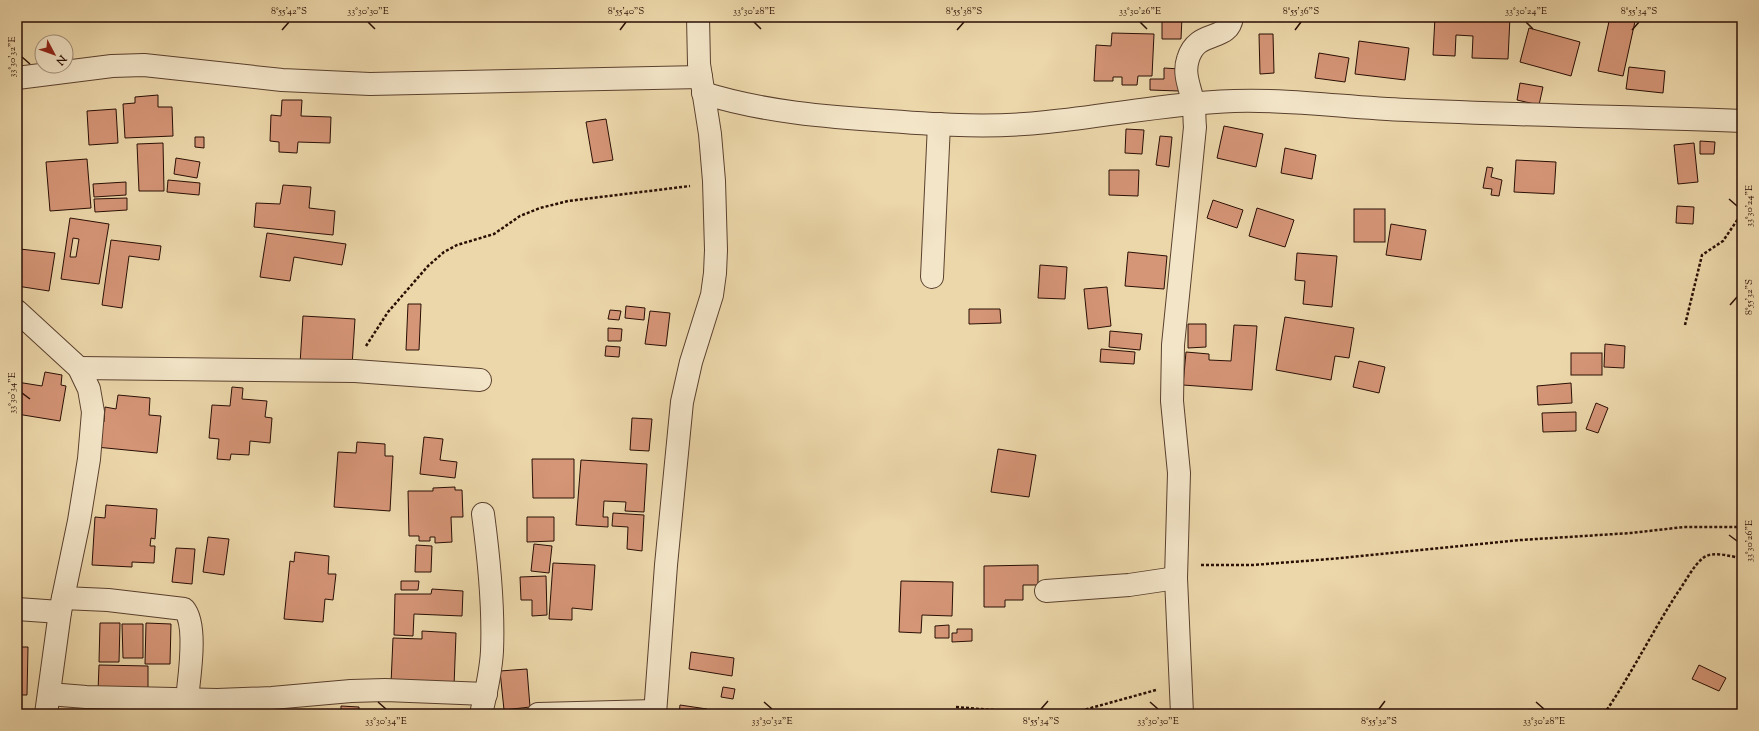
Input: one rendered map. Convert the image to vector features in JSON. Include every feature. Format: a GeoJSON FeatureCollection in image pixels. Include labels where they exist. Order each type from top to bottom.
{"type":"FeatureCollection","features":[{"type":"Feature","properties":{"kind":"street"},"geometry":{"type":"LineString","coordinates":[[538,714],[655,712],[666,564],[682,402],[691,362],[712,294],[715,273],[716,250],[714,181],[710,134],[697,46],[698,17]]}},
{"type":"Feature","properties":{"kind":"street"},"geometry":{"type":"LineString","coordinates":[[1182,714],[1176,572],[1179,473],[1172,401],[1173,345],[1180,259],[1194,149],[1194,103],[1186,72],[1188,58],[1195,45],[1206,37],[1219,35],[1227,30],[1230,26],[1232,17]]}},
{"type":"Feature","properties":{"kind":"street"},"geometry":{"type":"LineString","coordinates":[[17,78],[112,66],[144,65],[282,80],[370,84],[702,85],[738,103],[767,108],[860,119],[939,124],[1030,124],[1194,103],[1271,100],[1353,108],[1485,114],[1742,120]]}},
{"type":"Feature","properties":{"kind":"street"},"geometry":{"type":"LineString","coordinates":[[932,277],[939,124]]}},
{"type":"Feature","properties":{"kind":"street"},"geometry":{"type":"LineString","coordinates":[[17,311],[79,368],[89,390],[93,412],[89,459],[62,605],[48,704],[86,697],[243,700],[311,696],[351,691],[385,690],[484,704],[492,652],[492,623],[489,562],[483,514]]}},
{"type":"Feature","properties":{"kind":"street"},"geometry":{"type":"LineString","coordinates":[[79,368],[355,371],[480,380]]}},
{"type":"Feature","properties":{"kind":"street"},"geometry":{"type":"LineString","coordinates":[[1046,591],[1114,586],[1176,572]]}},
{"type":"Feature","properties":{"kind":"street"},"geometry":{"type":"LineString","coordinates":[[17,609],[108,600],[184,610],[189,615],[190,623],[191,656],[187,699]]}},
{"type":"Feature","properties":{"kind":"path"},"geometry":{"type":"LineString","coordinates":[[355,371],[370,339],[388,312],[444,252],[457,245],[494,234],[520,216],[540,208],[568,200],[685,187],[714,181]]}},
{"type":"Feature","properties":{"kind":"path"},"geometry":{"type":"LineString","coordinates":[[1685,325],[1702,255],[1723,241],[1742,213]]}},
{"type":"Feature","properties":{"kind":"path"},"geometry":{"type":"LineString","coordinates":[[1176,572],[1521,540],[1631,534],[1684,527],[1742,527]]}},
{"type":"Feature","properties":{"kind":"path"},"geometry":{"type":"LineString","coordinates":[[1604,714],[1622,688],[1665,612],[1691,572],[1704,557],[1714,554],[1742,558]]}},
{"type":"Feature","properties":{"kind":"path"},"geometry":{"type":"LineString","coordinates":[[956,707],[1017,712],[1080,711],[1136,697],[1181,682]]}},
{"type":"Feature","properties":{"kind":"building"},"geometry":{"type":"Polygon","coordinates":[[[1162,17],[1182,17],[1181,39],[1162,39],[1162,17]]]}},
{"type":"Feature","properties":{"kind":"building"},"geometry":{"type":"Polygon","coordinates":[[[1435,17],[1510,17],[1508,59],[1472,58],[1473,36],[1456,35],[1455,56],[1433,55],[1435,17]]]}},
{"type":"Feature","properties":{"kind":"building"},"geometry":{"type":"Polygon","coordinates":[[[1610,17],[1636,17],[1623,76],[1598,71],[1610,17]]]}},
{"type":"Feature","properties":{"kind":"building"},"geometry":{"type":"Polygon","coordinates":[[[1529,28],[1580,42],[1571,76],[1520,62],[1529,28]]]}},
{"type":"Feature","properties":{"kind":"building"},"geometry":{"type":"Polygon","coordinates":[[[1112,33],[1154,34],[1152,76],[1138,76],[1137,85],[1122,85],[1122,77],[1113,77],[1113,81],[1094,81],[1096,45],[1111,46],[1112,33]]]}},
{"type":"Feature","properties":{"kind":"building"},"geometry":{"type":"Polygon","coordinates":[[[1259,34],[1273,34],[1274,73],[1260,74],[1259,34]]]}},
{"type":"Feature","properties":{"kind":"building"},"geometry":{"type":"Polygon","coordinates":[[[1359,41],[1409,48],[1405,80],[1355,74],[1359,41]]]}},
{"type":"Feature","properties":{"kind":"building"},"geometry":{"type":"Polygon","coordinates":[[[1319,53],[1349,58],[1345,82],[1315,78],[1319,53]]]}},
{"type":"Feature","properties":{"kind":"building"},"geometry":{"type":"Polygon","coordinates":[[[1629,67],[1665,71],[1663,93],[1626,89],[1629,67]]]}},
{"type":"Feature","properties":{"kind":"building"},"geometry":{"type":"Polygon","coordinates":[[[1164,68],[1180,69],[1179,91],[1150,90],[1150,79],[1164,79],[1164,68]]]}},
{"type":"Feature","properties":{"kind":"building"},"geometry":{"type":"Polygon","coordinates":[[[1520,83],[1543,87],[1539,105],[1517,100],[1520,83]]]}},
{"type":"Feature","properties":{"kind":"building"},"geometry":{"type":"Polygon","coordinates":[[[158,95],[158,107],[172,107],[173,136],[125,138],[123,104],[135,103],[135,97],[158,95]]]}},
{"type":"Feature","properties":{"kind":"building"},"geometry":{"type":"Polygon","coordinates":[[[282,100],[302,100],[301,116],[331,117],[330,143],[298,142],[297,153],[279,152],[279,142],[270,141],[271,115],[281,116],[282,100]]]}},
{"type":"Feature","properties":{"kind":"building"},"geometry":{"type":"Polygon","coordinates":[[[116,109],[118,143],[89,145],[87,111],[116,109]]]}},
{"type":"Feature","properties":{"kind":"building"},"geometry":{"type":"Polygon","coordinates":[[[606,119],[613,160],[593,163],[586,122],[606,119]]]}},
{"type":"Feature","properties":{"kind":"building"},"geometry":{"type":"Polygon","coordinates":[[[1224,126],[1263,134],[1256,167],[1217,158],[1224,126]]]}},
{"type":"Feature","properties":{"kind":"building"},"geometry":{"type":"Polygon","coordinates":[[[1126,129],[1144,130],[1142,154],[1125,153],[1126,129]]]}},
{"type":"Feature","properties":{"kind":"building"},"geometry":{"type":"Polygon","coordinates":[[[1160,136],[1172,137],[1169,167],[1156,165],[1160,136]]]}},
{"type":"Feature","properties":{"kind":"building"},"geometry":{"type":"Polygon","coordinates":[[[195,137],[204,137],[204,148],[195,147],[195,137]]]}},
{"type":"Feature","properties":{"kind":"building"},"geometry":{"type":"Polygon","coordinates":[[[1700,141],[1715,142],[1714,154],[1700,154],[1700,141]]]}},
{"type":"Feature","properties":{"kind":"building"},"geometry":{"type":"Polygon","coordinates":[[[163,143],[164,191],[139,191],[137,144],[163,143]]]}},
{"type":"Feature","properties":{"kind":"building"},"geometry":{"type":"Polygon","coordinates":[[[1694,143],[1698,182],[1678,184],[1674,145],[1694,143]]]}},
{"type":"Feature","properties":{"kind":"building"},"geometry":{"type":"Polygon","coordinates":[[[1285,148],[1316,155],[1312,179],[1281,173],[1285,148]]]}},
{"type":"Feature","properties":{"kind":"building"},"geometry":{"type":"Polygon","coordinates":[[[176,158],[200,162],[197,178],[174,174],[176,158]]]}},
{"type":"Feature","properties":{"kind":"building"},"geometry":{"type":"Polygon","coordinates":[[[87,159],[91,208],[50,211],[46,162],[87,159]]]}},
{"type":"Feature","properties":{"kind":"building"},"geometry":{"type":"Polygon","coordinates":[[[1516,160],[1556,162],[1554,194],[1514,192],[1516,160]]]}},
{"type":"Feature","properties":{"kind":"building"},"geometry":{"type":"Polygon","coordinates":[[[1487,167],[1493,168],[1491,177],[1502,180],[1499,196],[1491,195],[1492,189],[1483,188],[1487,167]]]}},
{"type":"Feature","properties":{"kind":"building"},"geometry":{"type":"Polygon","coordinates":[[[1109,170],[1139,170],[1138,196],[1109,195],[1109,170]]]}},
{"type":"Feature","properties":{"kind":"building"},"geometry":{"type":"Polygon","coordinates":[[[168,180],[200,183],[199,195],[167,192],[168,180]]]}},
{"type":"Feature","properties":{"kind":"building"},"geometry":{"type":"Polygon","coordinates":[[[126,182],[126,195],[94,197],[93,184],[126,182]]]}},
{"type":"Feature","properties":{"kind":"building"},"geometry":{"type":"Polygon","coordinates":[[[283,185],[311,187],[309,208],[335,211],[333,235],[254,227],[256,203],[280,204],[283,185]]]}},
{"type":"Feature","properties":{"kind":"building"},"geometry":{"type":"Polygon","coordinates":[[[127,198],[127,210],[95,212],[94,199],[127,198]]]}},
{"type":"Feature","properties":{"kind":"building"},"geometry":{"type":"Polygon","coordinates":[[[1213,200],[1243,210],[1237,228],[1207,218],[1213,200]]]}},
{"type":"Feature","properties":{"kind":"building"},"geometry":{"type":"Polygon","coordinates":[[[1677,206],[1694,207],[1693,224],[1676,223],[1677,206]]]}},
{"type":"Feature","properties":{"kind":"building"},"geometry":{"type":"Polygon","coordinates":[[[1257,208],[1294,220],[1285,247],[1249,236],[1257,208]]]}},
{"type":"Feature","properties":{"kind":"building"},"geometry":{"type":"Polygon","coordinates":[[[1354,209],[1385,209],[1385,242],[1354,242],[1354,209]]]}},
{"type":"Feature","properties":{"kind":"building"},"geometry":{"type":"Polygon","coordinates":[[[70,218],[109,224],[99,284],[61,279],[70,218]],[[73,238],[70,257],[76,257],[79,239],[73,238]]]}},
{"type":"Feature","properties":{"kind":"building"},"geometry":{"type":"Polygon","coordinates":[[[1391,224],[1426,230],[1421,260],[1386,255],[1391,224]]]}},
{"type":"Feature","properties":{"kind":"building"},"geometry":{"type":"Polygon","coordinates":[[[267,233],[346,244],[342,265],[294,257],[290,281],[260,277],[267,233]]]}},
{"type":"Feature","properties":{"kind":"building"},"geometry":{"type":"Polygon","coordinates":[[[111,240],[161,246],[159,260],[129,256],[122,308],[102,305],[111,240]]]}},
{"type":"Feature","properties":{"kind":"building"},"geometry":{"type":"Polygon","coordinates":[[[20,249],[55,253],[49,291],[17,286],[20,249]]]}},
{"type":"Feature","properties":{"kind":"building"},"geometry":{"type":"Polygon","coordinates":[[[1128,252],[1167,256],[1164,289],[1125,286],[1128,252]]]}},
{"type":"Feature","properties":{"kind":"building"},"geometry":{"type":"Polygon","coordinates":[[[1297,253],[1337,256],[1332,307],[1303,304],[1305,281],[1295,280],[1297,253]]]}},
{"type":"Feature","properties":{"kind":"building"},"geometry":{"type":"Polygon","coordinates":[[[1040,265],[1067,267],[1065,299],[1038,298],[1040,265]]]}},
{"type":"Feature","properties":{"kind":"building"},"geometry":{"type":"Polygon","coordinates":[[[1107,287],[1111,326],[1088,329],[1084,289],[1107,287]]]}},
{"type":"Feature","properties":{"kind":"building"},"geometry":{"type":"Polygon","coordinates":[[[408,304],[421,304],[419,350],[406,350],[408,304]]]}},
{"type":"Feature","properties":{"kind":"building"},"geometry":{"type":"Polygon","coordinates":[[[626,306],[645,308],[644,320],[625,318],[626,306]]]}},
{"type":"Feature","properties":{"kind":"building"},"geometry":{"type":"Polygon","coordinates":[[[969,309],[1000,309],[1001,323],[969,324],[969,309]]]}},
{"type":"Feature","properties":{"kind":"building"},"geometry":{"type":"Polygon","coordinates":[[[610,310],[621,311],[619,320],[608,319],[610,310]]]}},
{"type":"Feature","properties":{"kind":"building"},"geometry":{"type":"Polygon","coordinates":[[[650,311],[670,313],[666,346],[645,344],[650,311]]]}},
{"type":"Feature","properties":{"kind":"building"},"geometry":{"type":"Polygon","coordinates":[[[303,316],[355,319],[352,366],[300,364],[303,316]]]}},
{"type":"Feature","properties":{"kind":"building"},"geometry":{"type":"Polygon","coordinates":[[[1285,317],[1354,328],[1349,358],[1335,356],[1331,380],[1276,370],[1285,317]]]}},
{"type":"Feature","properties":{"kind":"building"},"geometry":{"type":"Polygon","coordinates":[[[1188,324],[1206,324],[1206,347],[1188,348],[1188,324]]]}},
{"type":"Feature","properties":{"kind":"building"},"geometry":{"type":"Polygon","coordinates":[[[1234,325],[1257,326],[1252,390],[1183,385],[1186,352],[1209,354],[1209,360],[1231,361],[1234,325]]]}},
{"type":"Feature","properties":{"kind":"building"},"geometry":{"type":"Polygon","coordinates":[[[608,328],[622,329],[621,341],[608,341],[608,328]]]}},
{"type":"Feature","properties":{"kind":"building"},"geometry":{"type":"Polygon","coordinates":[[[1110,331],[1142,334],[1140,350],[1109,347],[1110,331]]]}},
{"type":"Feature","properties":{"kind":"building"},"geometry":{"type":"Polygon","coordinates":[[[1605,344],[1625,346],[1624,368],[1604,367],[1605,344]]]}},
{"type":"Feature","properties":{"kind":"building"},"geometry":{"type":"Polygon","coordinates":[[[606,346],[620,347],[619,357],[605,356],[606,346]]]}},
{"type":"Feature","properties":{"kind":"building"},"geometry":{"type":"Polygon","coordinates":[[[1101,349],[1135,352],[1134,364],[1100,362],[1101,349]]]}},
{"type":"Feature","properties":{"kind":"building"},"geometry":{"type":"Polygon","coordinates":[[[1571,353],[1602,353],[1602,375],[1571,375],[1571,353]]]}},
{"type":"Feature","properties":{"kind":"building"},"geometry":{"type":"Polygon","coordinates":[[[1359,361],[1385,367],[1379,393],[1353,387],[1359,361]]]}},
{"type":"Feature","properties":{"kind":"building"},"geometry":{"type":"Polygon","coordinates":[[[45,372],[62,375],[61,385],[66,386],[60,421],[17,414],[17,382],[42,386],[45,372]]]}},
{"type":"Feature","properties":{"kind":"building"},"geometry":{"type":"Polygon","coordinates":[[[1571,383],[1572,403],[1538,405],[1537,386],[1571,383]]]}},
{"type":"Feature","properties":{"kind":"building"},"geometry":{"type":"Polygon","coordinates":[[[232,387],[243,388],[242,399],[267,401],[265,417],[272,418],[270,443],[250,441],[249,455],[231,454],[230,460],[217,459],[219,439],[209,438],[212,405],[230,406],[232,387]]]}},
{"type":"Feature","properties":{"kind":"building"},"geometry":{"type":"Polygon","coordinates":[[[118,395],[150,398],[149,415],[161,416],[157,453],[96,447],[99,421],[104,422],[105,407],[116,409],[118,395]]]}},
{"type":"Feature","properties":{"kind":"building"},"geometry":{"type":"Polygon","coordinates":[[[1596,403],[1608,408],[1598,433],[1586,429],[1596,403]]]}},
{"type":"Feature","properties":{"kind":"building"},"geometry":{"type":"Polygon","coordinates":[[[1576,412],[1576,431],[1543,432],[1542,413],[1576,412]]]}},
{"type":"Feature","properties":{"kind":"building"},"geometry":{"type":"Polygon","coordinates":[[[632,418],[652,419],[649,451],[630,450],[632,418]]]}},
{"type":"Feature","properties":{"kind":"building"},"geometry":{"type":"Polygon","coordinates":[[[424,437],[443,439],[440,460],[457,462],[455,478],[420,474],[424,437]]]}},
{"type":"Feature","properties":{"kind":"building"},"geometry":{"type":"Polygon","coordinates":[[[357,442],[385,444],[385,456],[393,456],[390,511],[334,507],[338,452],[356,453],[357,442]]]}},
{"type":"Feature","properties":{"kind":"building"},"geometry":{"type":"Polygon","coordinates":[[[998,449],[1036,455],[1029,497],[991,492],[998,449]]]}},
{"type":"Feature","properties":{"kind":"building"},"geometry":{"type":"Polygon","coordinates":[[[532,459],[574,459],[574,498],[533,498],[532,459]]]}},
{"type":"Feature","properties":{"kind":"building"},"geometry":{"type":"Polygon","coordinates":[[[581,460],[647,464],[644,512],[625,511],[626,502],[604,501],[603,517],[608,517],[608,527],[576,525],[581,460]]]}},
{"type":"Feature","properties":{"kind":"building"},"geometry":{"type":"Polygon","coordinates":[[[455,487],[455,490],[462,490],[463,517],[451,517],[452,542],[435,543],[435,537],[430,537],[430,541],[419,541],[419,536],[409,536],[408,491],[433,491],[433,488],[455,487]]]}},
{"type":"Feature","properties":{"kind":"building"},"geometry":{"type":"Polygon","coordinates":[[[106,505],[157,509],[155,539],[151,538],[150,546],[155,546],[154,563],[132,562],[132,567],[92,565],[95,517],[105,518],[106,505]]]}},
{"type":"Feature","properties":{"kind":"building"},"geometry":{"type":"Polygon","coordinates":[[[613,513],[644,515],[642,551],[627,549],[628,527],[612,526],[613,513]]]}},
{"type":"Feature","properties":{"kind":"building"},"geometry":{"type":"Polygon","coordinates":[[[527,517],[554,517],[554,541],[527,542],[527,517]]]}},
{"type":"Feature","properties":{"kind":"building"},"geometry":{"type":"Polygon","coordinates":[[[208,537],[229,539],[224,575],[203,572],[208,537]]]}},
{"type":"Feature","properties":{"kind":"building"},"geometry":{"type":"Polygon","coordinates":[[[534,544],[552,546],[549,573],[531,571],[534,544]]]}},
{"type":"Feature","properties":{"kind":"building"},"geometry":{"type":"Polygon","coordinates":[[[416,545],[432,546],[431,572],[415,572],[416,545]]]}},
{"type":"Feature","properties":{"kind":"building"},"geometry":{"type":"Polygon","coordinates":[[[176,548],[195,549],[192,584],[172,582],[176,548]]]}},
{"type":"Feature","properties":{"kind":"building"},"geometry":{"type":"Polygon","coordinates":[[[295,552],[329,556],[328,574],[336,574],[333,600],[325,599],[323,622],[284,619],[290,561],[294,562],[295,552]]]}},
{"type":"Feature","properties":{"kind":"building"},"geometry":{"type":"Polygon","coordinates":[[[553,563],[595,565],[592,610],[572,608],[572,620],[549,619],[553,563]]]}},
{"type":"Feature","properties":{"kind":"building"},"geometry":{"type":"Polygon","coordinates":[[[1038,565],[1038,585],[1023,585],[1023,600],[1005,600],[1005,607],[984,607],[984,566],[1038,565]]]}},
{"type":"Feature","properties":{"kind":"building"},"geometry":{"type":"Polygon","coordinates":[[[546,576],[547,615],[532,616],[532,600],[521,600],[520,577],[546,576]]]}},
{"type":"Feature","properties":{"kind":"building"},"geometry":{"type":"Polygon","coordinates":[[[401,581],[419,581],[418,590],[401,590],[401,581]]]}},
{"type":"Feature","properties":{"kind":"building"},"geometry":{"type":"Polygon","coordinates":[[[901,581],[953,582],[952,616],[922,615],[921,633],[899,632],[901,581]]]}},
{"type":"Feature","properties":{"kind":"building"},"geometry":{"type":"Polygon","coordinates":[[[432,589],[463,591],[462,616],[414,614],[413,636],[394,635],[395,594],[431,594],[432,589]]]}},
{"type":"Feature","properties":{"kind":"building"},"geometry":{"type":"Polygon","coordinates":[[[100,623],[120,623],[119,662],[99,662],[100,623]]]}},
{"type":"Feature","properties":{"kind":"building"},"geometry":{"type":"Polygon","coordinates":[[[146,623],[171,624],[170,664],[145,664],[146,623]]]}},
{"type":"Feature","properties":{"kind":"building"},"geometry":{"type":"Polygon","coordinates":[[[122,624],[143,624],[143,658],[123,658],[122,624]]]}},
{"type":"Feature","properties":{"kind":"building"},"geometry":{"type":"Polygon","coordinates":[[[949,625],[949,638],[935,638],[935,626],[949,625]]]}},
{"type":"Feature","properties":{"kind":"building"},"geometry":{"type":"Polygon","coordinates":[[[957,629],[972,629],[972,641],[952,642],[952,633],[957,633],[957,629]]]}},
{"type":"Feature","properties":{"kind":"building"},"geometry":{"type":"Polygon","coordinates":[[[422,631],[456,633],[454,687],[391,684],[393,638],[422,639],[422,631]]]}},
{"type":"Feature","properties":{"kind":"building"},"geometry":{"type":"Polygon","coordinates":[[[17,647],[28,647],[27,695],[17,695],[17,647]]]}},
{"type":"Feature","properties":{"kind":"building"},"geometry":{"type":"Polygon","coordinates":[[[691,652],[734,658],[732,676],[689,669],[691,652]]]}},
{"type":"Feature","properties":{"kind":"building"},"geometry":{"type":"Polygon","coordinates":[[[99,665],[148,666],[148,692],[98,691],[99,665]]]}},
{"type":"Feature","properties":{"kind":"building"},"geometry":{"type":"Polygon","coordinates":[[[1699,665],[1726,678],[1719,691],[1692,679],[1699,665]]]}},
{"type":"Feature","properties":{"kind":"building"},"geometry":{"type":"Polygon","coordinates":[[[527,669],[530,707],[504,710],[500,671],[527,669]]]}},
{"type":"Feature","properties":{"kind":"building"},"geometry":{"type":"Polygon","coordinates":[[[723,687],[735,689],[733,699],[721,697],[723,687]]]}},
{"type":"Feature","properties":{"kind":"building"},"geometry":{"type":"Polygon","coordinates":[[[680,705],[707,709],[706,714],[679,714],[680,705]]]}},
{"type":"Feature","properties":{"kind":"building"},"geometry":{"type":"Polygon","coordinates":[[[341,706],[359,707],[359,714],[341,714],[341,706]]]}},
{"type":"Feature","properties":{"kind":"building"},"geometry":{"type":"Polygon","coordinates":[[[720,710],[733,711],[733,714],[720,714],[720,710]]]}}]}
